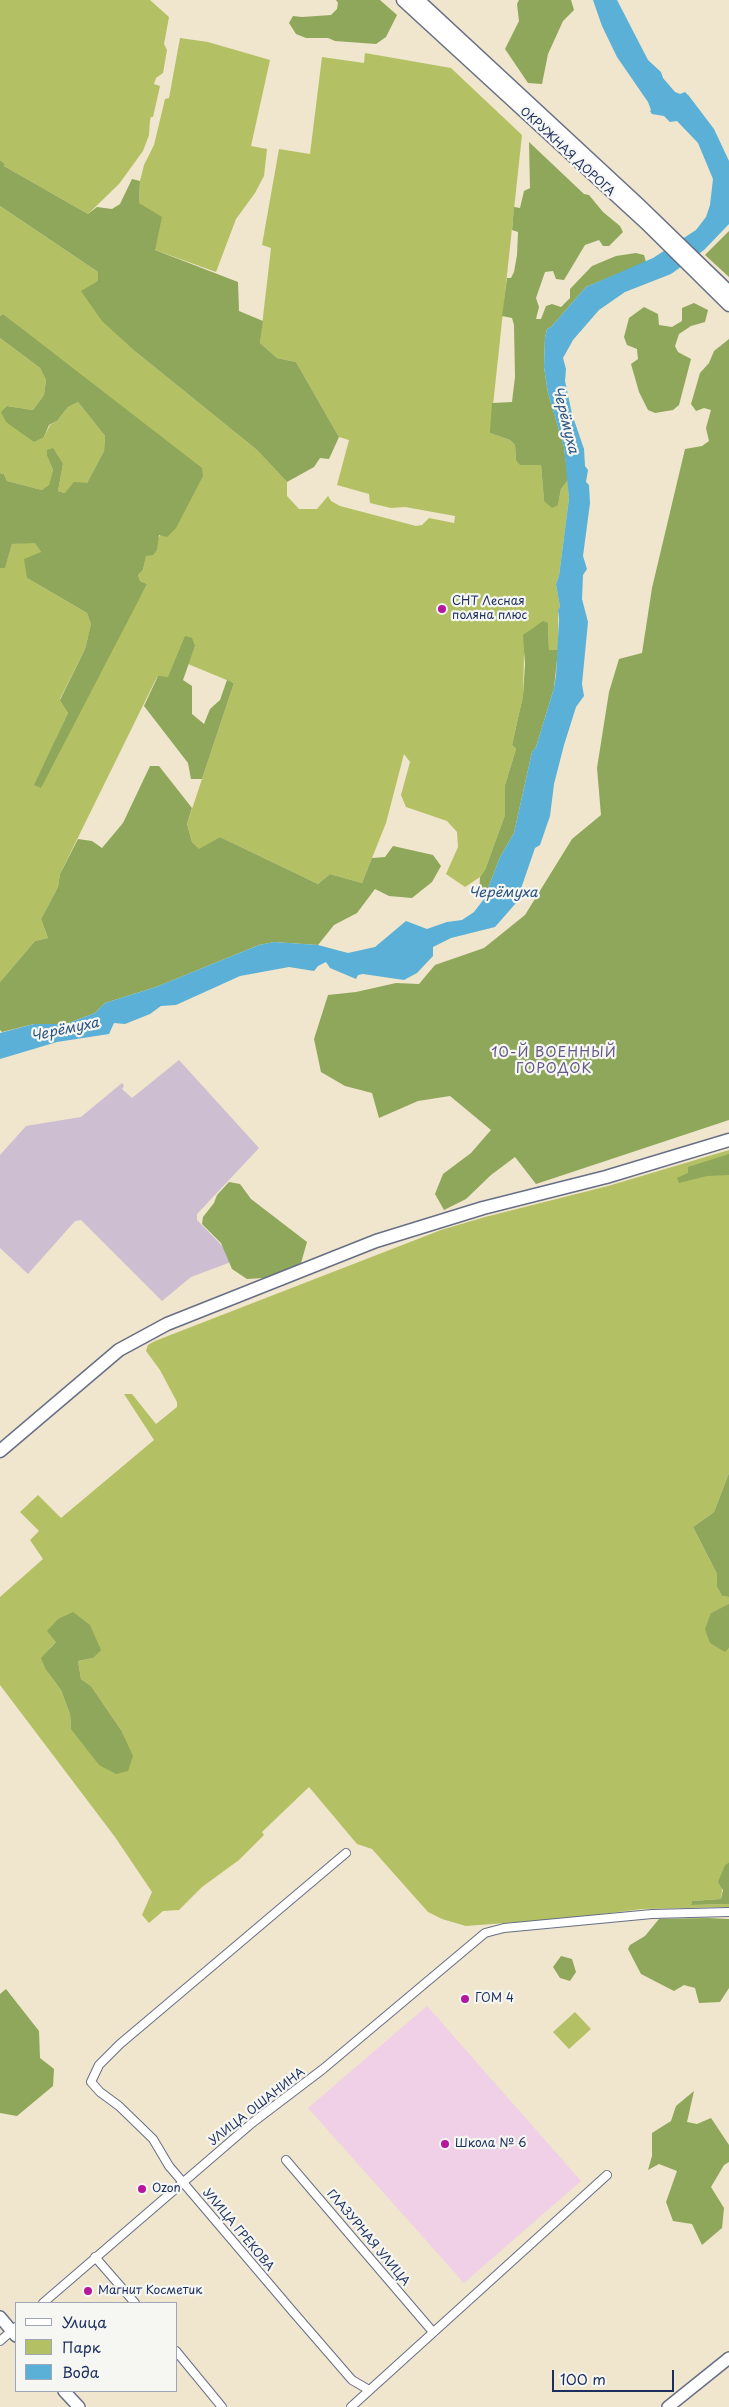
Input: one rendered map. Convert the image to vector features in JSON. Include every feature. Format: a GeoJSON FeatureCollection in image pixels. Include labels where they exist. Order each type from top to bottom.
{"type":"FeatureCollection","features":[{"type":"Feature","properties":{"kind":"main road","name":"ОКРУЖНАЯ ДОРОГА"},"geometry":{"type":"LineString","coordinates":[[403,0],[649,220]]}},
{"type":"Feature","properties":{"kind":"main road","name":"ОКРУЖНАЯ ДОРОГА"},"geometry":{"type":"LineString","coordinates":[[418,0],[721,288],[729,305]]}},
{"type":"Feature","properties":{"kind":"main road"},"geometry":{"type":"LineString","coordinates":[[0,1451],[119,1350],[167,1324],[376,1241],[482,1208],[606,1177],[729,1140]]}},
{"type":"Feature","properties":{"kind":"street","name":"УЛИЦА ГРЕКОВА"},"geometry":{"type":"LineString","coordinates":[[346,1852],[120,2044],[99,2065],[91,2082],[154,2139],[168,2166],[352,2380],[369,2390]]}},
{"type":"Feature","properties":{"kind":"street","name":"УЛИЦА ОШАНИНА"},"geometry":{"type":"LineString","coordinates":[[44,2302],[182,2182],[488,1932],[504,1928],[577,1923],[652,1914],[729,1912]]}},
{"type":"Feature","properties":{"kind":"street","name":"ГЛАЗУРНАЯ УЛИЦА"},"geometry":{"type":"LineString","coordinates":[[286,2160],[433,2332]]}},
{"type":"Feature","properties":{"kind":"street"},"geometry":{"type":"LineString","coordinates":[[351,2407],[607,2175]]}},
{"type":"Feature","properties":{"kind":"street"},"geometry":{"type":"LineString","coordinates":[[95,2257],[134,2302]]}},
{"type":"Feature","properties":{"kind":"street"},"geometry":{"type":"LineString","coordinates":[[0,2317],[15,2331],[0,2341]]}},
{"type":"Feature","properties":{"kind":"street"},"geometry":{"type":"LineString","coordinates":[[178,2353],[222,2407]]}},
{"type":"Feature","properties":{"kind":"street"},"geometry":{"type":"LineString","coordinates":[[668,2407],[729,2358]]}},
{"type":"Feature","properties":{"kind":"street"},"geometry":{"type":"LineString","coordinates":[[65,2392],[78,2407]]}},
{"type":"Feature","properties":{"kind":"shaded area"},"geometry":{"type":"Polygon","coordinates":[[[179,1060],[259,1148],[197,1214],[197,1220],[234,1258],[231,1262],[191,1277],[162,1301],[81,1220],[75,1221],[28,1274],[0,1248],[0,1155],[26,1126],[81,1117],[122,1083],[124,1086],[122,1089],[132,1098],[179,1060]]]}},
{"type":"Feature","properties":{"kind":"shaded area","name":"Школа № 6"},"geometry":{"type":"Polygon","coordinates":[[[427,2006],[581,2181],[464,2283],[308,2108],[427,2006]]]}},
{"type":"Feature","properties":{"kind":"green space"},"geometry":{"type":"Polygon","coordinates":[[[0,0],[150,0],[169,17],[164,44],[167,50],[163,73],[156,78],[154,84],[160,86],[153,117],[150,120],[149,135],[143,151],[119,184],[88,214],[4,166],[5,164],[0,160],[0,0]]]}},
{"type":"Feature","properties":{"kind":"green space"},"geometry":{"type":"Polygon","coordinates":[[[336,0],[380,0],[397,15],[386,37],[376,44],[335,41],[328,38],[306,38],[296,34],[289,23],[293,16],[331,15],[337,9],[338,3],[336,0]]]}},
{"type":"Feature","properties":{"kind":"green space"},"geometry":{"type":"Polygon","coordinates":[[[519,0],[571,0],[574,10],[563,21],[548,54],[542,84],[528,83],[505,49],[519,21],[517,4],[519,0]]]}},
{"type":"Feature","properties":{"kind":"green space"},"geometry":{"type":"Polygon","coordinates":[[[180,38],[208,42],[270,60],[251,146],[267,149],[264,176],[255,193],[236,219],[216,272],[155,250],[139,203],[140,181],[144,165],[154,145],[165,99],[169,98],[180,38]]]}},
{"type":"Feature","properties":{"kind":"green space"},"geometry":{"type":"Polygon","coordinates":[[[365,53],[451,68],[522,135],[490,433],[510,440],[515,445],[516,460],[541,465],[544,501],[558,505],[561,489],[568,480],[569,498],[559,576],[556,584],[560,607],[558,610],[558,650],[549,650],[548,623],[524,654],[523,696],[512,745],[516,749],[505,785],[505,815],[485,870],[480,877],[465,887],[446,874],[458,847],[457,832],[447,821],[406,807],[401,795],[410,762],[404,754],[386,823],[362,883],[330,874],[318,884],[220,837],[199,850],[192,842],[187,824],[234,683],[188,664],[195,646],[168,678],[157,677],[60,874],[58,887],[41,919],[48,938],[35,941],[0,982],[0,568],[5,567],[12,544],[35,542],[41,552],[27,578],[87,613],[91,624],[85,649],[60,699],[68,713],[35,785],[147,584],[140,581],[138,575],[143,570],[146,555],[203,476],[3,314],[0,316],[0,206],[98,272],[98,281],[136,352],[257,450],[287,482],[287,496],[299,509],[317,509],[328,496],[331,501],[340,506],[416,526],[422,525],[429,518],[454,523],[455,516],[405,507],[391,508],[370,503],[369,494],[337,485],[349,440],[339,437],[296,362],[277,358],[260,343],[271,248],[262,245],[279,149],[310,154],[322,57],[364,63],[365,53]]]}},
{"type":"Feature","properties":{"kind":"green space"},"geometry":{"type":"Polygon","coordinates":[[[529,142],[584,194],[589,195],[603,212],[620,226],[623,232],[609,246],[603,246],[599,240],[585,245],[564,280],[556,279],[553,271],[545,272],[536,298],[539,307],[536,319],[541,319],[546,306],[552,304],[561,307],[570,298],[570,289],[592,266],[616,256],[636,253],[644,255],[646,262],[586,287],[551,327],[547,329],[544,367],[548,393],[564,447],[568,480],[561,489],[558,505],[552,508],[544,501],[541,465],[520,465],[516,460],[515,445],[510,440],[490,433],[492,403],[512,402],[515,377],[514,325],[512,318],[502,316],[507,278],[511,278],[514,272],[517,255],[518,232],[512,230],[514,207],[520,208],[524,191],[530,188],[529,142]]]}},
{"type":"Feature","properties":{"kind":"green space"},"geometry":{"type":"Polygon","coordinates":[[[0,160],[5,164],[4,166],[88,214],[97,207],[112,209],[120,204],[132,179],[140,181],[139,203],[162,217],[155,250],[238,282],[239,311],[263,321],[260,343],[277,358],[296,362],[339,437],[329,459],[320,458],[314,467],[287,482],[257,450],[136,352],[102,321],[81,291],[98,281],[98,272],[0,206],[0,160]]]}},
{"type":"Feature","properties":{"kind":"green space"},"geometry":{"type":"Polygon","coordinates":[[[729,231],[729,277],[705,255],[729,231]]]}},
{"type":"Feature","properties":{"kind":"green space"},"geometry":{"type":"Polygon","coordinates":[[[694,303],[708,310],[705,322],[691,326],[679,334],[675,346],[678,352],[691,359],[679,405],[673,410],[655,413],[648,410],[639,392],[631,364],[638,359],[637,349],[627,345],[624,337],[629,318],[644,307],[658,314],[659,325],[672,327],[682,321],[682,308],[694,303]]]}},
{"type":"Feature","properties":{"kind":"green space"},"geometry":{"type":"Polygon","coordinates":[[[3,314],[202,468],[203,476],[176,528],[167,537],[159,535],[157,550],[153,555],[146,556],[143,570],[138,575],[140,581],[147,584],[41,788],[34,785],[68,713],[60,700],[85,649],[91,624],[87,613],[27,578],[24,559],[41,552],[35,543],[12,544],[5,568],[0,568],[0,473],[4,474],[7,481],[42,490],[49,485],[53,470],[47,456],[47,450],[53,448],[63,464],[58,491],[65,493],[74,482],[87,483],[104,451],[105,436],[78,402],[68,407],[57,421],[49,425],[44,437],[34,442],[6,422],[1,412],[7,406],[33,410],[44,395],[46,380],[40,368],[0,338],[0,316],[3,314]]]}},
{"type":"Feature","properties":{"kind":"green space"},"geometry":{"type":"Polygon","coordinates":[[[0,338],[40,368],[46,380],[44,395],[33,410],[7,406],[44,437],[50,425],[57,421],[68,407],[78,402],[105,436],[104,451],[87,483],[65,493],[58,491],[63,464],[47,456],[53,470],[49,486],[42,490],[7,481],[4,474],[0,473],[0,338]]]}},
{"type":"Feature","properties":{"kind":"green space"},"geometry":{"type":"Polygon","coordinates":[[[729,339],[729,1120],[536,1184],[515,1157],[491,1175],[466,1199],[444,1210],[435,1194],[443,1174],[471,1153],[491,1130],[450,1096],[418,1101],[379,1118],[372,1093],[345,1086],[321,1072],[314,1039],[328,995],[356,992],[396,983],[419,984],[435,965],[484,948],[525,915],[572,839],[601,815],[597,768],[609,692],[619,659],[642,653],[652,588],[685,449],[702,446],[709,441],[706,428],[711,410],[704,408],[696,411],[691,404],[700,373],[709,363],[714,351],[729,339]]]}},
{"type":"Feature","properties":{"kind":"green space"},"geometry":{"type":"Polygon","coordinates":[[[543,621],[548,623],[549,650],[558,650],[554,688],[536,747],[532,752],[514,833],[500,857],[484,899],[479,898],[480,877],[485,870],[505,815],[505,785],[516,749],[512,745],[523,696],[525,664],[523,635],[543,621]]]}},
{"type":"Feature","properties":{"kind":"green space"},"geometry":{"type":"Polygon","coordinates":[[[185,636],[192,638],[195,646],[183,680],[192,686],[192,714],[204,724],[210,709],[220,700],[227,680],[234,683],[202,779],[191,779],[188,763],[144,706],[158,676],[168,677],[185,636]]]}},
{"type":"Feature","properties":{"kind":"green space"},"geometry":{"type":"Polygon","coordinates":[[[150,766],[159,766],[192,808],[187,824],[192,842],[199,849],[220,837],[318,884],[330,874],[362,883],[372,858],[385,857],[393,846],[433,855],[441,866],[432,882],[412,898],[389,896],[375,889],[357,913],[334,925],[318,945],[274,942],[259,945],[156,987],[105,1003],[95,1013],[66,1024],[34,1024],[2,1032],[0,1030],[0,982],[35,941],[48,938],[41,919],[58,887],[60,874],[78,839],[92,841],[102,848],[123,823],[150,766]]]}},
{"type":"Feature","properties":{"kind":"green space"},"geometry":{"type":"Polygon","coordinates":[[[729,1150],[729,1473],[714,1512],[693,1527],[717,1574],[717,1587],[722,1596],[729,1597],[729,1605],[711,1613],[725,1651],[729,1648],[729,1862],[725,1865],[721,1899],[692,1901],[691,1905],[729,1904],[729,1907],[642,1909],[570,1918],[466,1926],[442,1919],[428,1912],[372,1849],[357,1844],[309,1787],[262,1832],[264,1835],[239,1860],[202,1887],[179,1910],[163,1911],[149,1923],[142,1915],[152,1892],[115,1837],[0,1685],[0,1597],[43,1559],[30,1540],[39,1531],[20,1512],[38,1495],[61,1518],[154,1440],[124,1394],[132,1394],[156,1424],[177,1407],[177,1402],[160,1370],[146,1351],[148,1345],[155,1341],[441,1230],[608,1186],[729,1150]],[[56,1642],[50,1648],[46,1670],[61,1690],[70,1714],[71,1729],[121,1730],[91,1686],[81,1679],[78,1661],[93,1658],[56,1642]]]}},
{"type":"Feature","properties":{"kind":"green space"},"geometry":{"type":"Polygon","coordinates":[[[729,1154],[729,1175],[707,1176],[679,1183],[677,1178],[688,1173],[688,1167],[729,1154]]]}},
{"type":"Feature","properties":{"kind":"green space"},"geometry":{"type":"Polygon","coordinates":[[[229,1182],[240,1184],[251,1199],[307,1242],[301,1263],[286,1271],[264,1278],[247,1279],[232,1269],[221,1243],[202,1224],[203,1217],[214,1203],[217,1195],[229,1182]]]}},
{"type":"Feature","properties":{"kind":"green space"},"geometry":{"type":"Polygon","coordinates":[[[729,1473],[729,1597],[722,1596],[717,1587],[717,1574],[693,1527],[714,1512],[729,1473]]]}},
{"type":"Feature","properties":{"kind":"green space"},"geometry":{"type":"Polygon","coordinates":[[[729,1604],[729,1648],[725,1652],[710,1643],[705,1629],[711,1613],[729,1604]]]}},
{"type":"Feature","properties":{"kind":"green space"},"geometry":{"type":"Polygon","coordinates":[[[73,1612],[90,1625],[101,1650],[93,1658],[78,1661],[81,1679],[91,1686],[121,1730],[133,1756],[128,1771],[116,1774],[99,1765],[71,1729],[70,1714],[61,1690],[46,1670],[41,1658],[56,1642],[47,1631],[58,1619],[73,1612]]]}},
{"type":"Feature","properties":{"kind":"green space"},"geometry":{"type":"Polygon","coordinates":[[[729,1862],[729,1904],[691,1905],[692,1901],[721,1899],[723,1890],[718,1882],[725,1865],[729,1862]]]}},
{"type":"Feature","properties":{"kind":"green space"},"geometry":{"type":"Polygon","coordinates":[[[659,1919],[729,1919],[729,1988],[720,2002],[699,2003],[695,1988],[684,1985],[674,1991],[641,1974],[628,1949],[630,1945],[645,1936],[659,1919]]]}},
{"type":"Feature","properties":{"kind":"green space"},"geometry":{"type":"Polygon","coordinates":[[[561,1956],[572,1959],[576,1972],[570,1981],[560,1978],[553,1967],[561,1956]]]}},
{"type":"Feature","properties":{"kind":"green space"},"geometry":{"type":"Polygon","coordinates":[[[6,1989],[39,2031],[40,2058],[54,2069],[53,2086],[17,2116],[0,2113],[0,1994],[6,1989]]]}},
{"type":"Feature","properties":{"kind":"green space"},"geometry":{"type":"Polygon","coordinates":[[[575,2012],[591,2029],[569,2049],[553,2032],[575,2012]]]}},
{"type":"Feature","properties":{"kind":"green space"},"geometry":{"type":"Polygon","coordinates":[[[694,2091],[687,2122],[697,2124],[711,2118],[729,2145],[729,2162],[724,2165],[711,2187],[724,2208],[722,2228],[702,2245],[692,2224],[673,2221],[666,2202],[677,2171],[659,2164],[648,2170],[652,2156],[652,2133],[671,2121],[676,2106],[694,2091]]]}},
{"type":"Feature","properties":{"kind":"water","name":"Черёмуха"},"geometry":{"type":"Polygon","coordinates":[[[593,0],[617,0],[648,60],[661,72],[663,78],[675,92],[680,94],[685,92],[689,96],[714,129],[729,161],[729,224],[704,250],[671,274],[625,292],[599,310],[573,340],[563,358],[566,369],[565,381],[572,414],[584,449],[585,466],[588,470],[586,482],[589,485],[590,503],[583,556],[587,569],[583,575],[582,599],[588,622],[582,684],[584,696],[576,707],[564,745],[554,784],[550,816],[540,845],[535,848],[516,903],[495,927],[451,938],[433,947],[433,956],[417,973],[404,980],[363,974],[358,975],[356,979],[330,968],[326,962],[318,966],[314,971],[289,967],[240,976],[176,1005],[161,1006],[150,1014],[125,1024],[114,1023],[109,1034],[57,1042],[0,1059],[0,1033],[34,1024],[66,1024],[95,1013],[105,1003],[156,987],[259,945],[274,942],[318,945],[348,953],[375,947],[406,921],[427,929],[447,922],[462,920],[474,912],[484,899],[500,857],[514,833],[532,752],[536,747],[554,688],[556,675],[558,610],[560,607],[556,584],[559,576],[569,498],[564,447],[548,393],[544,367],[547,329],[551,327],[586,287],[653,258],[696,230],[706,217],[710,205],[713,179],[698,143],[677,121],[670,122],[664,116],[652,114],[648,102],[617,57],[602,26],[593,0]]]}},
{"type":"Feature","properties":{"kind":"place","name":"СНТ Лесная поляна плюс"},"geometry":{"type":"Point","coordinates":[442,609]}},
{"type":"Feature","properties":{"kind":"place","name":"ГОМ 4"},"geometry":{"type":"Point","coordinates":[465,1999]}},
{"type":"Feature","properties":{"kind":"place","name":"Школа № 6"},"geometry":{"type":"Point","coordinates":[445,2144]}},
{"type":"Feature","properties":{"kind":"place","name":"Ozon"},"geometry":{"type":"Point","coordinates":[142,2189]}},
{"type":"Feature","properties":{"kind":"place","name":"Магнит Косметик"},"geometry":{"type":"Point","coordinates":[88,2291]}},
{"type":"Feature","properties":{"kind":"district","name":"10-Й ВОЕННЫЙ ГОРОДОК"},"geometry":{"type":"Point","coordinates":[554,1062]}}]}
